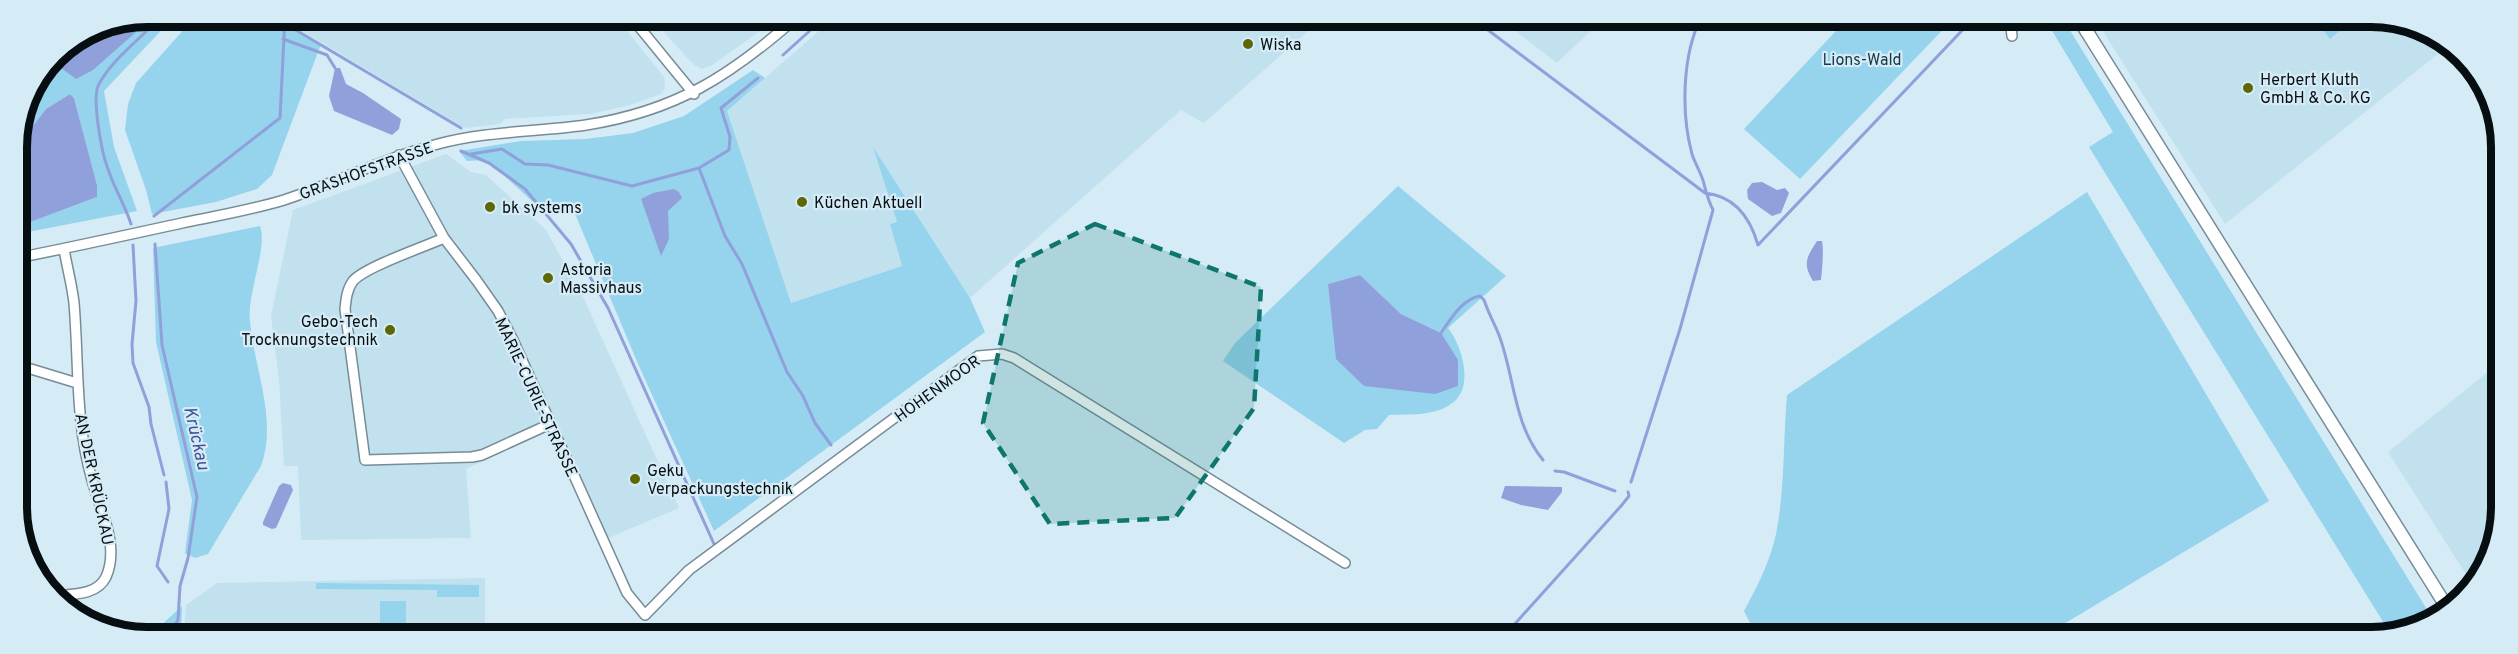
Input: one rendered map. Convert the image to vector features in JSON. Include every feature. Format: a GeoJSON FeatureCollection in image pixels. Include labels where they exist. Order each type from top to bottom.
{"type":"FeatureCollection","features":[{"type":"Feature","properties":{"kind":"main road"},"geometry":{"type":"LineString","coordinates":[[2086,27],[2444,602]]}},
{"type":"Feature","properties":{"kind":"street"},"geometry":{"type":"LineString","coordinates":[[639,27],[694,94]]}},
{"type":"Feature","properties":{"kind":"street","name":"GRASHOFSTRASSE"},"geometry":{"type":"LineString","coordinates":[[27,256],[285,199],[399,155],[459,139],[508,131],[586,125],[654,110],[694,94],[770,41],[786,27]]}},
{"type":"Feature","properties":{"kind":"street"},"geometry":{"type":"LineString","coordinates":[[2011,27],[2012,36]]}},
{"type":"Feature","properties":{"kind":"street","name":"MARIE-CURIE-STRASSE"},"geometry":{"type":"LineString","coordinates":[[399,155],[444,238],[498,311],[627,592],[645,615]]}},
{"type":"Feature","properties":{"kind":"street"},"geometry":{"type":"LineString","coordinates":[[444,238],[366,272],[354,280],[348,290],[345,309],[365,460],[483,455],[550,424]]}},
{"type":"Feature","properties":{"kind":"street","name":"AN DER KRÜCKAU"},"geometry":{"type":"LineString","coordinates":[[64,249],[74,302],[81,429],[91,478],[110,535],[110,562],[105,579],[96,589],[65,595]]}},
{"type":"Feature","properties":{"kind":"street","name":"HOHENMOOR"},"geometry":{"type":"LineString","coordinates":[[645,615],[689,570],[978,356],[987,354],[1002,354],[1014,358],[1345,563]]}},
{"type":"Feature","properties":{"kind":"street"},"geometry":{"type":"LineString","coordinates":[[27,369],[77,383]]}},
{"type":"Feature","properties":{"kind":"highlighted area"},"geometry":{"type":"Polygon","coordinates":[[[1095,224],[1261,287],[1254,408],[1175,518],[1050,524],[983,423],[1018,263],[1095,224]]]}},
{"type":"Feature","properties":{"kind":"shaded area"},"geometry":{"type":"Polygon","coordinates":[[[141,27],[93,70],[76,79],[61,68],[87,43],[108,33],[141,27]]]}},
{"type":"Feature","properties":{"kind":"shaded area"},"geometry":{"type":"Polygon","coordinates":[[[295,27],[626,27],[664,77],[665,88],[661,94],[630,105],[591,114],[505,119],[500,124],[465,128],[295,27]]]}},
{"type":"Feature","properties":{"kind":"shaded area"},"geometry":{"type":"Polygon","coordinates":[[[659,27],[766,27],[711,66],[702,69],[693,64],[659,27]]]}},
{"type":"Feature","properties":{"kind":"shaded area"},"geometry":{"type":"Polygon","coordinates":[[[824,27],[1313,27],[1204,123],[1181,110],[970,298],[874,149],[897,222],[890,224],[902,266],[791,303],[727,111],[824,27]]]}},
{"type":"Feature","properties":{"kind":"shaded area"},"geometry":{"type":"Polygon","coordinates":[[[1510,27],[1595,27],[1557,63],[1510,27]]]}},
{"type":"Feature","properties":{"kind":"shaded area"},"geometry":{"type":"Polygon","coordinates":[[[2100,27],[2387,28],[2410,33],[2442,51],[2225,224],[2100,27]]]}},
{"type":"Feature","properties":{"kind":"shaded area"},"geometry":{"type":"Polygon","coordinates":[[[335,68],[340,68],[346,84],[401,119],[399,129],[392,135],[334,111],[329,96],[335,68]]]}},
{"type":"Feature","properties":{"kind":"shaded area"},"geometry":{"type":"Polygon","coordinates":[[[70,94],[74,98],[97,185],[97,197],[27,223],[28,132],[46,109],[70,94]]]}},
{"type":"Feature","properties":{"kind":"shaded area"},"geometry":{"type":"Polygon","coordinates":[[[446,154],[471,172],[486,175],[546,230],[584,299],[679,508],[599,542],[549,431],[466,469],[471,538],[301,540],[298,466],[284,466],[279,380],[271,316],[293,210],[446,154]]]}},
{"type":"Feature","properties":{"kind":"shaded area"},"geometry":{"type":"Polygon","coordinates":[[[1762,182],[1777,190],[1785,188],[1789,193],[1781,213],[1772,216],[1748,199],[1747,190],[1752,183],[1762,182]]]}},
{"type":"Feature","properties":{"kind":"shaded area"},"geometry":{"type":"Polygon","coordinates":[[[674,189],[682,198],[668,211],[669,239],[661,256],[641,199],[653,193],[674,189]]]}},
{"type":"Feature","properties":{"kind":"shaded area"},"geometry":{"type":"Polygon","coordinates":[[[1817,241],[1822,241],[1823,245],[1821,280],[1813,281],[1807,260],[1817,241]]]}},
{"type":"Feature","properties":{"kind":"shaded area"},"geometry":{"type":"Polygon","coordinates":[[[1360,275],[1401,314],[1441,333],[1458,360],[1458,386],[1435,394],[1364,386],[1336,359],[1328,284],[1360,275]]]}},
{"type":"Feature","properties":{"kind":"shaded area"},"geometry":{"type":"Polygon","coordinates":[[[2491,369],[2491,515],[2485,546],[2468,577],[2388,452],[2491,369]]]}},
{"type":"Feature","properties":{"kind":"shaded area"},"geometry":{"type":"Polygon","coordinates":[[[283,483],[291,485],[293,490],[276,528],[272,529],[263,525],[263,522],[279,486],[283,483]]]}},
{"type":"Feature","properties":{"kind":"shaded area"},"geometry":{"type":"Polygon","coordinates":[[[1505,486],[1562,487],[1562,492],[1548,510],[1521,505],[1501,498],[1505,486]]]}},
{"type":"Feature","properties":{"kind":"shaded area"},"geometry":{"type":"Polygon","coordinates":[[[485,578],[485,627],[185,627],[186,605],[217,583],[485,578]]]}},
{"type":"Feature","properties":{"kind":"green space"},"geometry":{"type":"Polygon","coordinates":[[[165,27],[104,91],[114,147],[137,211],[27,232],[27,223],[97,197],[97,185],[74,98],[70,94],[46,109],[28,132],[33,108],[47,80],[62,62],[80,47],[116,31],[165,27]]]}},
{"type":"Feature","properties":{"kind":"green space"},"geometry":{"type":"Polygon","coordinates":[[[186,27],[291,27],[321,44],[272,175],[257,189],[216,202],[152,214],[125,130],[128,104],[136,83],[186,27]]]}},
{"type":"Feature","properties":{"kind":"green space","name":"Lions-Wald"},"geometry":{"type":"Polygon","coordinates":[[[1840,27],[1945,27],[1800,179],[1744,129],[1840,27]]]}},
{"type":"Feature","properties":{"kind":"green space"},"geometry":{"type":"Polygon","coordinates":[[[2050,27],[2068,27],[2429,612],[2402,623],[2386,626],[2089,147],[2113,132],[2050,27]]]}},
{"type":"Feature","properties":{"kind":"green space"},"geometry":{"type":"Polygon","coordinates":[[[2321,27],[2344,27],[2330,39],[2321,27]]]}},
{"type":"Feature","properties":{"kind":"green space"},"geometry":{"type":"Polygon","coordinates":[[[753,70],[765,78],[727,111],[791,303],[902,266],[890,224],[897,222],[873,147],[970,298],[985,332],[714,531],[638,364],[573,209],[532,201],[487,160],[467,161],[459,151],[521,141],[586,139],[633,133],[684,116],[753,70]]]}},
{"type":"Feature","properties":{"kind":"green space"},"geometry":{"type":"Polygon","coordinates":[[[1398,186],[1506,276],[1448,328],[1458,346],[1464,369],[1462,391],[1457,399],[1448,406],[1434,411],[1389,415],[1377,429],[1365,430],[1344,443],[1223,361],[1235,343],[1398,186]],[[1360,275],[1328,284],[1332,315],[1441,333],[1401,314],[1360,275]]]}},
{"type":"Feature","properties":{"kind":"green space"},"geometry":{"type":"Polygon","coordinates":[[[2087,192],[2269,501],[2059,627],[1752,627],[1744,611],[1767,564],[1776,534],[1782,482],[1787,395],[2087,192]]]}},
{"type":"Feature","properties":{"kind":"green space"},"geometry":{"type":"Polygon","coordinates":[[[260,226],[262,235],[260,258],[251,297],[250,321],[266,412],[266,448],[261,466],[208,554],[195,558],[185,553],[192,500],[156,342],[153,248],[260,226]]]}},
{"type":"Feature","properties":{"kind":"green space"},"geometry":{"type":"Polygon","coordinates":[[[316,583],[479,585],[479,597],[437,597],[437,590],[316,589],[316,583]]]}},
{"type":"Feature","properties":{"kind":"green space"},"geometry":{"type":"Polygon","coordinates":[[[380,601],[406,601],[406,627],[380,627],[380,601]]]}},
{"type":"Feature","properties":{"kind":"green space"},"geometry":{"type":"Polygon","coordinates":[[[182,606],[181,627],[159,627],[182,606]]]}},
{"type":"Feature","properties":{"kind":"waterway"},"geometry":{"type":"LineString","coordinates":[[131,224],[106,162],[100,139],[96,101],[99,84],[105,74],[150,27]]}},
{"type":"Feature","properties":{"kind":"waterway","name":"Krückau"},"geometry":{"type":"LineString","coordinates":[[154,216],[280,118],[285,27]]}},
{"type":"Feature","properties":{"kind":"waterway"},"geometry":{"type":"LineString","coordinates":[[291,27],[461,128]]}},
{"type":"Feature","properties":{"kind":"waterway"},"geometry":{"type":"LineString","coordinates":[[783,55],[814,27]]}},
{"type":"Feature","properties":{"kind":"waterway"},"geometry":{"type":"LineString","coordinates":[[1484,27],[1705,193],[1725,198],[1733,203],[1751,225],[1758,245],[1965,27]]}},
{"type":"Feature","properties":{"kind":"waterway"},"geometry":{"type":"LineString","coordinates":[[1631,482],[1680,329],[1713,210],[1692,154],[1686,121],[1687,67],[1697,27]]}},
{"type":"Feature","properties":{"kind":"waterway"},"geometry":{"type":"LineString","coordinates":[[283,39],[327,55],[335,68]]}},
{"type":"Feature","properties":{"kind":"waterway"},"geometry":{"type":"LineString","coordinates":[[471,154],[502,149],[525,164],[548,165],[632,186],[699,168],[729,150],[730,137],[721,108],[758,78]]}},
{"type":"Feature","properties":{"kind":"waterway"},"geometry":{"type":"LineString","coordinates":[[461,151],[489,163],[525,189],[571,244],[608,308],[714,544]]}},
{"type":"Feature","properties":{"kind":"waterway"},"geometry":{"type":"LineString","coordinates":[[699,168],[725,236],[742,264],[787,372],[803,396],[815,423],[831,445]]}},
{"type":"Feature","properties":{"kind":"waterway","name":"Krückau"},"geometry":{"type":"LineString","coordinates":[[155,244],[162,345],[197,497],[188,558],[180,586],[178,620],[174,627]]}},
{"type":"Feature","properties":{"kind":"waterway"},"geometry":{"type":"LineString","coordinates":[[133,245],[136,301],[132,344],[133,363],[149,407],[164,475]]}},
{"type":"Feature","properties":{"kind":"waterway"},"geometry":{"type":"LineString","coordinates":[[1441,333],[1458,310],[1468,301],[1480,296],[1484,300],[1504,351],[1520,416],[1533,446],[1543,460]]}},
{"type":"Feature","properties":{"kind":"waterway"},"geometry":{"type":"LineString","coordinates":[[1555,471],[1564,472],[1615,491]]}},
{"type":"Feature","properties":{"kind":"waterway"},"geometry":{"type":"LineString","coordinates":[[166,482],[169,509],[157,566],[168,582]]}},
{"type":"Feature","properties":{"kind":"waterway"},"geometry":{"type":"LineString","coordinates":[[1512,627],[1621,506],[1629,496],[1628,492]]}},
{"type":"Feature","properties":{"kind":"place","name":"Wiska"},"geometry":{"type":"Point","coordinates":[1248,44]}},
{"type":"Feature","properties":{"kind":"place","name":"Herbert Kluth GmbH & Co. KG"},"geometry":{"type":"Point","coordinates":[2248,88]}},
{"type":"Feature","properties":{"kind":"place","name":"Küchen Aktuell"},"geometry":{"type":"Point","coordinates":[802,202]}},
{"type":"Feature","properties":{"kind":"place","name":"bk systems"},"geometry":{"type":"Point","coordinates":[490,207]}},
{"type":"Feature","properties":{"kind":"place","name":"Astoria Massivhaus"},"geometry":{"type":"Point","coordinates":[548,278]}},
{"type":"Feature","properties":{"kind":"place","name":"Gebo-Tech Trocknungstechnik"},"geometry":{"type":"Point","coordinates":[390,330]}},
{"type":"Feature","properties":{"kind":"place","name":"Geku Verpackungstechnik"},"geometry":{"type":"Point","coordinates":[635,479]}}]}
